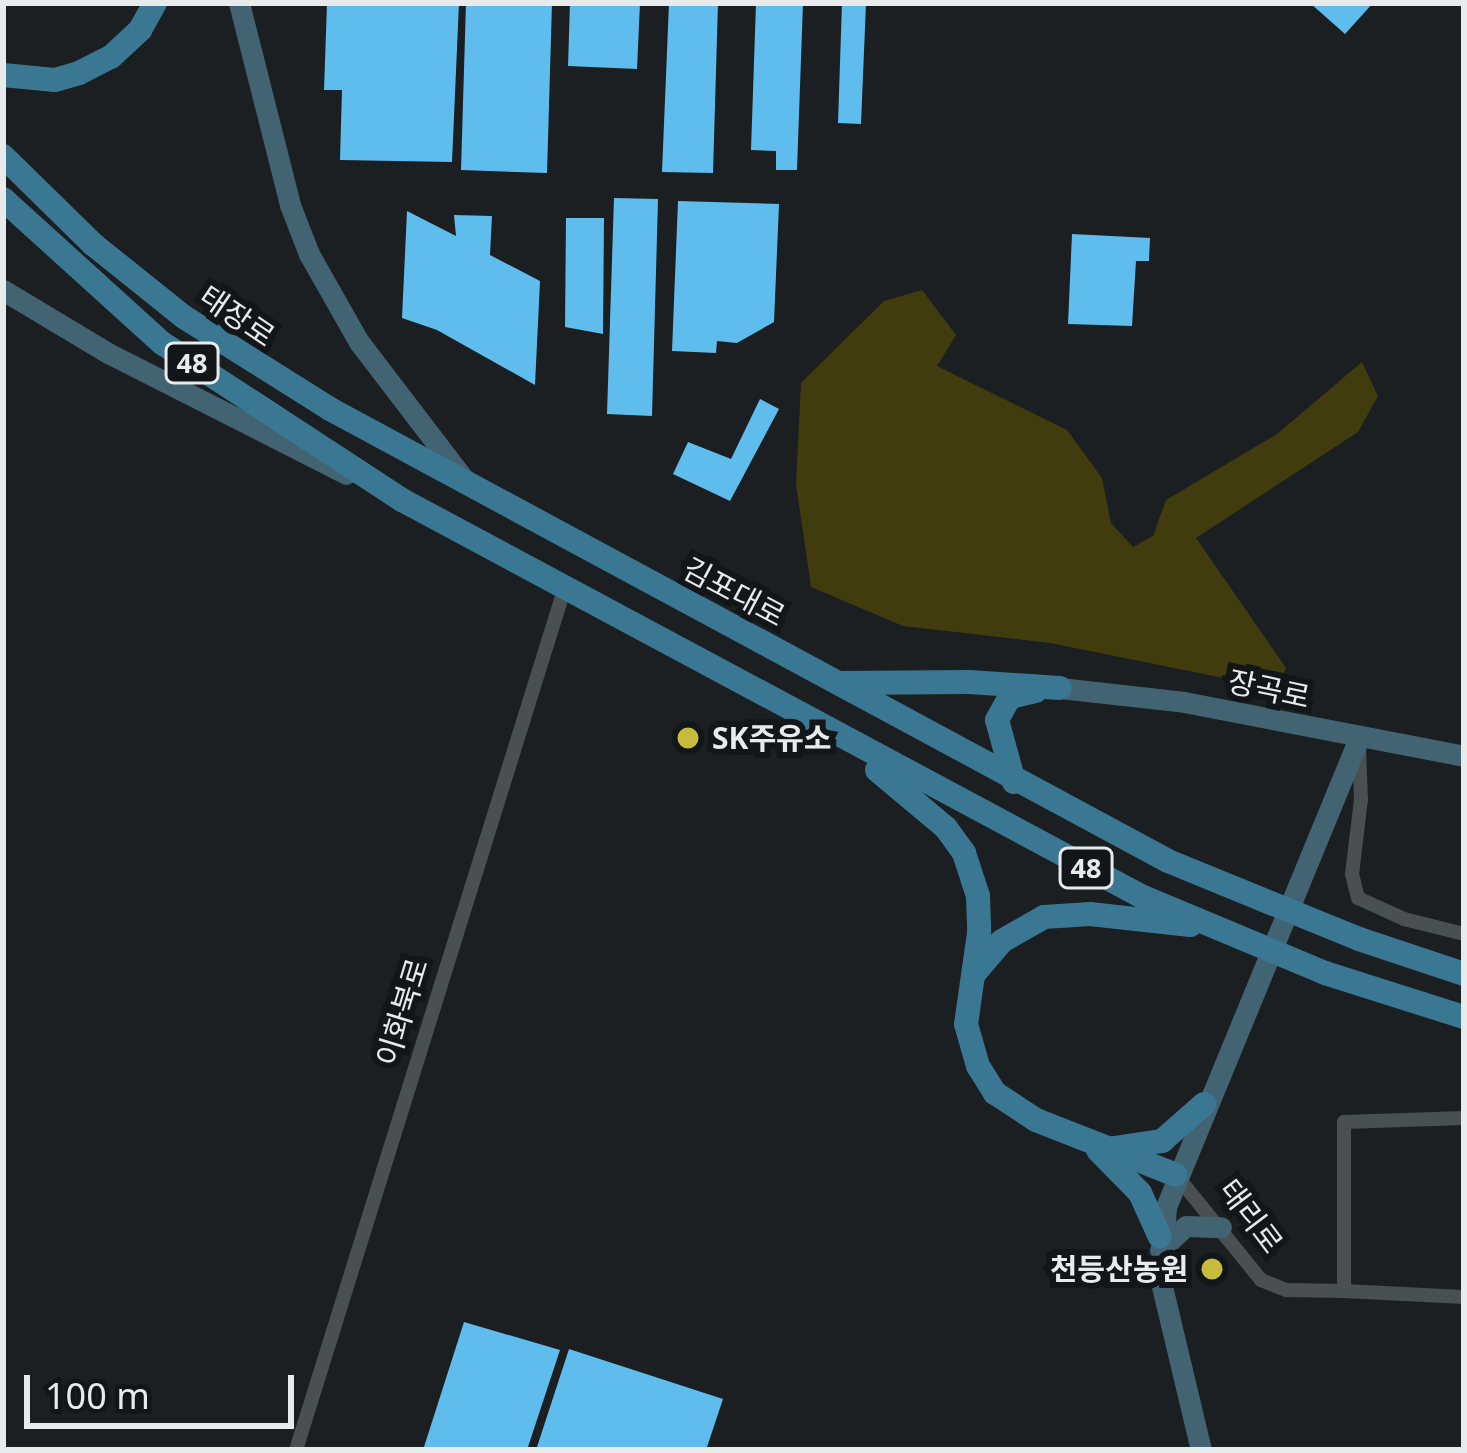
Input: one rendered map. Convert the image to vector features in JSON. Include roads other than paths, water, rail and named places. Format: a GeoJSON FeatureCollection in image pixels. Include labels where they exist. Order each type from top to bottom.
{"type":"FeatureCollection","features":[{"type":"Feature","properties":{"kind":"main road"},"geometry":{"type":"LineString","coordinates":[[3,75],[41,80],[79,73],[111,57],[140,30],[155,3]]}},
{"type":"Feature","properties":{"kind":"main road","name":"태장로"},"geometry":{"type":"LineString","coordinates":[[3,156],[94,245],[184,317],[251,363],[467,484]]}},
{"type":"Feature","properties":{"kind":"main road","name":"48"},"geometry":{"type":"LineString","coordinates":[[3,199],[162,343],[402,500],[844,741],[1208,927],[1325,973],[1464,1017]]}},
{"type":"Feature","properties":{"kind":"main road","name":"김포대로"},"geometry":{"type":"LineString","coordinates":[[467,484],[1014,782],[1251,898],[1464,974]]}},
{"type":"Feature","properties":{"kind":"main road"},"geometry":{"type":"LineString","coordinates":[[838,683],[947,681],[1060,688]]}},
{"type":"Feature","properties":{"kind":"main road"},"geometry":{"type":"LineString","coordinates":[[1014,782],[998,735],[1001,707],[1023,692],[1060,688]]}},
{"type":"Feature","properties":{"kind":"main road"},"geometry":{"type":"LineString","coordinates":[[844,741],[946,828],[964,853],[978,896],[966,1024],[978,1066],[994,1093],[1024,1114],[1176,1175]]}},
{"type":"Feature","properties":{"kind":"main road"},"geometry":{"type":"LineString","coordinates":[[974,974],[1002,941],[1044,917],[1090,914],[1208,927]]}},
{"type":"Feature","properties":{"kind":"main road"},"geometry":{"type":"LineString","coordinates":[[1097,1144],[1162,1141],[1184,1127],[1204,1103]]}},
{"type":"Feature","properties":{"kind":"main road"},"geometry":{"type":"LineString","coordinates":[[1097,1144],[1132,1183],[1160,1244]]}},
{"type":"Feature","properties":{"kind":"street","name":"김포대로"},"geometry":{"type":"LineString","coordinates":[[238,3],[286,189],[309,254],[359,342],[467,484]]}},
{"type":"Feature","properties":{"kind":"street"},"geometry":{"type":"LineString","coordinates":[[3,290],[108,353],[402,500]]}},
{"type":"Feature","properties":{"kind":"street","name":"이화북로"},"geometry":{"type":"LineString","coordinates":[[296,1450],[564,590]]}},
{"type":"Feature","properties":{"kind":"street","name":"장곡로"},"geometry":{"type":"LineString","coordinates":[[1060,688],[1184,702],[1464,756]]}},
{"type":"Feature","properties":{"kind":"street"},"geometry":{"type":"LineString","coordinates":[[1176,1175],[1359,738]]}},
{"type":"Feature","properties":{"kind":"street"},"geometry":{"type":"LineString","coordinates":[[1359,738],[1361,800],[1352,874],[1358,898],[1404,919],[1464,934]]}},
{"type":"Feature","properties":{"kind":"street"},"geometry":{"type":"LineString","coordinates":[[1344,1291],[1344,1122],[1464,1118]]}},
{"type":"Feature","properties":{"kind":"street","name":"태리로"},"geometry":{"type":"LineString","coordinates":[[1176,1175],[1221,1227],[1249,1270],[1272,1287],[1464,1297]]}},
{"type":"Feature","properties":{"kind":"street","name":"태리로"},"geometry":{"type":"LineString","coordinates":[[1176,1175],[1160,1244],[1166,1302],[1202,1450]]}},
{"type":"Feature","properties":{"kind":"street"},"geometry":{"type":"LineString","coordinates":[[1160,1244],[1193,1223],[1221,1227]]}},
{"type":"Feature","properties":{"kind":"place","name":"SK주유소"},"geometry":{"type":"Point","coordinates":[688,738]}},
{"type":"Feature","properties":{"kind":"place","name":"천등산농원"},"geometry":{"type":"Point","coordinates":[1212,1269]}}]}
